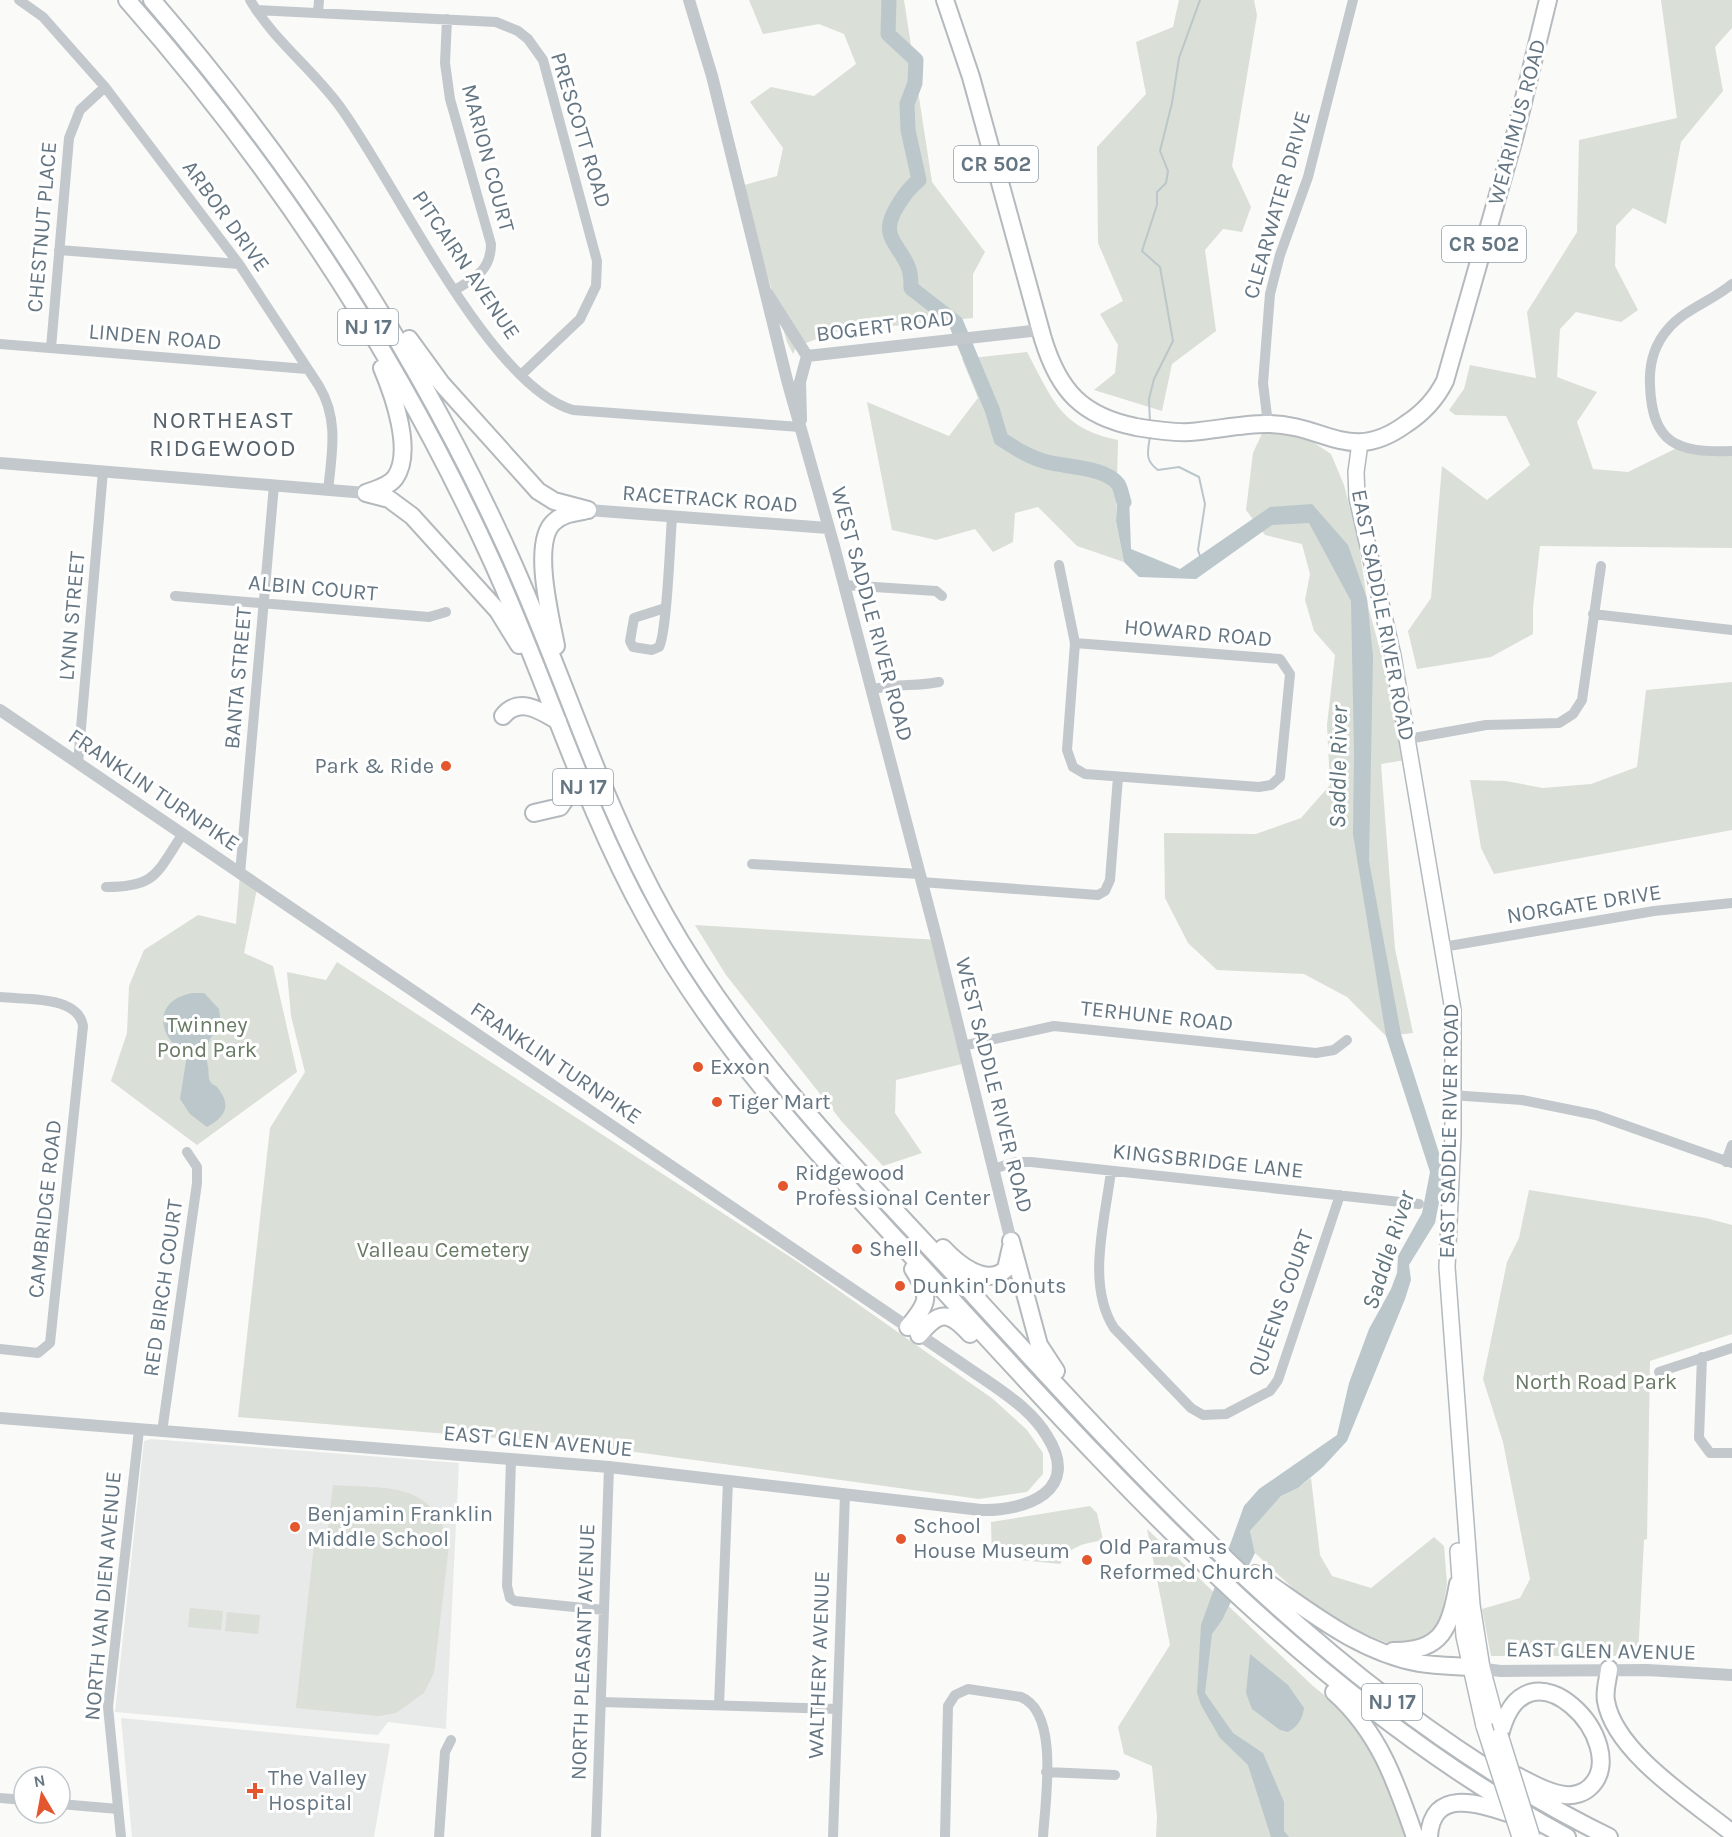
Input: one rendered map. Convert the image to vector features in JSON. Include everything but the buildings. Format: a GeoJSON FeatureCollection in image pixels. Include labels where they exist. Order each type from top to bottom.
{"type":"FeatureCollection","features":[{"type":"Feature","properties":{"kind":"main road","name":"NJ 17"},"geometry":{"type":"LineString","coordinates":[[127,0],[242,141],[306,230],[406,391],[465,503],[505,589],[579,779],[636,902],[697,1003],[764,1091],[890,1233],[1105,1465],[1251,1608],[1397,1729],[1537,1830],[1567,1837]]}},
{"type":"Feature","properties":{"kind":"main road","name":"NJ 17"},"geometry":{"type":"LineString","coordinates":[[152,0],[228,92],[323,220],[399,342],[460,453],[515,568],[625,839],[690,957],[729,1017],[768,1068],[1104,1437],[1210,1543],[1262,1585],[1371,1685],[1455,1749],[1536,1799],[1609,1837]]}},
{"type":"Feature","properties":{"kind":"main road","name":"CR 502"},"geometry":{"type":"LineString","coordinates":[[945,0],[971,77],[1040,330],[1054,369],[1075,400],[1096,415],[1150,429],[1190,432],[1268,424],[1288,426],[1347,442],[1360,443]]}},
{"type":"Feature","properties":{"kind":"main road","name":"WEARIMUS ROAD"},"geometry":{"type":"LineString","coordinates":[[1360,443],[1383,438],[1414,419],[1435,398],[1445,381],[1515,135],[1548,0]]}},
{"type":"Feature","properties":{"kind":"main road"},"geometry":{"type":"LineString","coordinates":[[323,220],[372,279],[429,369],[533,486],[554,501],[588,510]]}},
{"type":"Feature","properties":{"kind":"main road"},"geometry":{"type":"LineString","coordinates":[[357,309],[394,396],[400,432],[401,462],[397,473],[385,486],[366,493]]}},
{"type":"Feature","properties":{"kind":"main road","name":"EAST SADDLE RIVER ROAD"},"geometry":{"type":"LineString","coordinates":[[1360,443],[1356,472],[1357,498],[1393,656],[1453,1010],[1451,1095],[1453,1135],[1448,1266],[1462,1501],[1476,1668]]}},
{"type":"Feature","properties":{"kind":"main road"},"geometry":{"type":"LineString","coordinates":[[366,493],[389,499],[407,511],[479,589],[504,620],[547,692]]}},
{"type":"Feature","properties":{"kind":"main road"},"geometry":{"type":"LineString","coordinates":[[564,685],[547,598],[545,541],[550,526],[558,519],[588,510]]}},
{"type":"Feature","properties":{"kind":"main road"},"geometry":{"type":"LineString","coordinates":[[503,716],[512,708],[527,706],[558,721]]}},
{"type":"Feature","properties":{"kind":"main road"},"geometry":{"type":"LineString","coordinates":[[534,813],[560,807],[579,779]]}},
{"type":"Feature","properties":{"kind":"main road"},"geometry":{"type":"LineString","coordinates":[[890,1204],[956,1260],[984,1275],[998,1275],[1006,1269],[1011,1240]]}},
{"type":"Feature","properties":{"kind":"main road"},"geometry":{"type":"LineString","coordinates":[[890,1233],[926,1290],[925,1306],[914,1331]]}},
{"type":"Feature","properties":{"kind":"main road"},"geometry":{"type":"LineString","coordinates":[[1011,1240],[1042,1351],[1074,1390],[1104,1437]]}},
{"type":"Feature","properties":{"kind":"main road"},"geometry":{"type":"LineString","coordinates":[[914,1331],[935,1317],[953,1318],[995,1361],[1040,1395]]}},
{"type":"Feature","properties":{"kind":"main road","name":"EAST SADDLE RIVER ROAD"},"geometry":{"type":"LineString","coordinates":[[1462,1501],[1458,1584],[1476,1668],[1537,1830]]}},
{"type":"Feature","properties":{"kind":"main road"},"geometry":{"type":"LineString","coordinates":[[1374,1649],[1406,1651],[1424,1648],[1437,1641],[1451,1616],[1458,1584]]}},
{"type":"Feature","properties":{"kind":"main road"},"geometry":{"type":"LineString","coordinates":[[1262,1585],[1329,1626],[1374,1649],[1417,1663],[1476,1668],[1484,1726],[1520,1837]]}},
{"type":"Feature","properties":{"kind":"main road"},"geometry":{"type":"LineString","coordinates":[[1251,1608],[1295,1658],[1345,1702],[1368,1728],[1392,1771],[1415,1837]]}},
{"type":"Feature","properties":{"kind":"main road"},"geometry":{"type":"LineString","coordinates":[[1609,1669],[1607,1704],[1628,1743],[1656,1772],[1732,1833]]}},
{"type":"Feature","properties":{"kind":"main road"},"geometry":{"type":"LineString","coordinates":[[1455,1749],[1539,1786],[1566,1795],[1585,1791],[1600,1772],[1602,1754],[1593,1734],[1575,1709],[1556,1694],[1538,1691],[1526,1694],[1515,1701],[1504,1716],[1500,1735]]}},
{"type":"Feature","properties":{"kind":"main road"},"geometry":{"type":"LineString","coordinates":[[1429,1837],[1437,1814],[1448,1805],[1460,1802],[1478,1804],[1537,1830]]}},
{"type":"Feature","properties":{"kind":"street","name":"ARBOR DRIVE"},"geometry":{"type":"LineString","coordinates":[[20,0],[44,17],[105,87],[239,264],[324,394],[333,417],[328,489]]}},
{"type":"Feature","properties":{"kind":"street","name":"PITCAIRN AVENUE"},"geometry":{"type":"LineString","coordinates":[[250,0],[256,10],[337,103],[474,320],[521,375],[554,402],[573,410],[800,427]]}},
{"type":"Feature","properties":{"kind":"street"},"geometry":{"type":"LineString","coordinates":[[318,13],[319,0]]}},
{"type":"Feature","properties":{"kind":"street","name":"WEST SADDLE RIVER ROAD"},"geometry":{"type":"LineString","coordinates":[[689,0],[712,76],[800,427],[844,585],[1011,1240]]}},
{"type":"Feature","properties":{"kind":"street","name":"CLEARWATER DRIVE"},"geometry":{"type":"LineString","coordinates":[[1268,424],[1263,383],[1270,294],[1280,255],[1308,177],[1353,0]]}},
{"type":"Feature","properties":{"kind":"street","name":"PRESCOTT ROAD"},"geometry":{"type":"LineString","coordinates":[[256,10],[484,20],[507,25],[528,39],[536,49],[556,104],[596,250],[596,286],[587,309],[580,319],[521,375]]}},
{"type":"Feature","properties":{"kind":"street","name":"MARION COURT"},"geometry":{"type":"LineString","coordinates":[[447,19],[445,63],[450,99],[491,244],[491,254],[485,269],[455,290]]}},
{"type":"Feature","properties":{"kind":"street","name":"CHESTNUT PLACE"},"geometry":{"type":"LineString","coordinates":[[51,348],[66,158],[72,127],[87,102],[105,87]]}},
{"type":"Feature","properties":{"kind":"street"},"geometry":{"type":"LineString","coordinates":[[58,250],[239,264]]}},
{"type":"Feature","properties":{"kind":"street"},"geometry":{"type":"LineString","coordinates":[[1732,284],[1686,313],[1667,330],[1655,350],[1650,374],[1651,408],[1664,435],[1680,446],[1690,449],[1732,451]]}},
{"type":"Feature","properties":{"kind":"street"},"geometry":{"type":"LineString","coordinates":[[765,290],[807,356]]}},
{"type":"Feature","properties":{"kind":"street","name":"BOGERT ROAD"},"geometry":{"type":"LineString","coordinates":[[800,427],[802,401],[800,382],[807,356],[1040,330]]}},
{"type":"Feature","properties":{"kind":"street","name":"LINDEN ROAD"},"geometry":{"type":"LineString","coordinates":[[0,344],[307,369]]}},
{"type":"Feature","properties":{"kind":"street"},"geometry":{"type":"LineString","coordinates":[[0,463],[366,493]]}},
{"type":"Feature","properties":{"kind":"street","name":"LYNN STREET"},"geometry":{"type":"LineString","coordinates":[[78,763],[104,471]]}},
{"type":"Feature","properties":{"kind":"street","name":"BANTA STREET"},"geometry":{"type":"LineString","coordinates":[[240,874],[274,485]]}},
{"type":"Feature","properties":{"kind":"street","name":"RACETRACK ROAD"},"geometry":{"type":"LineString","coordinates":[[588,510],[828,528]]}},
{"type":"Feature","properties":{"kind":"street"},"geometry":{"type":"LineString","coordinates":[[665,608],[672,518]]}},
{"type":"Feature","properties":{"kind":"street"},"geometry":{"type":"LineString","coordinates":[[752,864],[1098,895],[1105,891],[1110,880],[1118,777],[1085,774],[1073,767],[1069,761],[1067,750],[1075,643],[1059,565]]}},
{"type":"Feature","properties":{"kind":"street"},"geometry":{"type":"LineString","coordinates":[[1408,739],[1486,725],[1551,725],[1566,719],[1582,700],[1601,566]]}},
{"type":"Feature","properties":{"kind":"street"},"geometry":{"type":"LineString","coordinates":[[844,585],[936,591],[942,596]]}},
{"type":"Feature","properties":{"kind":"street","name":"ALBIN COURT"},"geometry":{"type":"LineString","coordinates":[[175,596],[429,617],[439,616],[446,612]]}},
{"type":"Feature","properties":{"kind":"street"},"geometry":{"type":"LineString","coordinates":[[1593,614],[1732,630]]}},
{"type":"Feature","properties":{"kind":"street","name":"HOWARD ROAD"},"geometry":{"type":"LineString","coordinates":[[1075,643],[1274,657],[1289,668],[1282,774],[1274,784],[1259,787],[1118,777]]}},
{"type":"Feature","properties":{"kind":"street"},"geometry":{"type":"LineString","coordinates":[[871,690],[896,683],[922,686],[939,682]]}},
{"type":"Feature","properties":{"kind":"street","name":"FRANKLIN TURNPIKE"},"geometry":{"type":"LineString","coordinates":[[0,710],[993,1385],[1030,1415],[1051,1443],[1056,1461],[1055,1475]]}},
{"type":"Feature","properties":{"kind":"street"},"geometry":{"type":"LineString","coordinates":[[106,887],[129,887],[148,882],[182,835]]}},
{"type":"Feature","properties":{"kind":"street","name":"NORGATE DRIVE"},"geometry":{"type":"LineString","coordinates":[[1443,947],[1654,911],[1732,903]]}},
{"type":"Feature","properties":{"kind":"street","name":"CAMBRIDGE ROAD"},"geometry":{"type":"LineString","coordinates":[[0,997],[66,1004],[78,1011],[83,1026],[50,1343],[38,1353],[0,1349]]}},
{"type":"Feature","properties":{"kind":"street","name":"TERHUNE ROAD"},"geometry":{"type":"LineString","coordinates":[[962,1046],[1054,1026],[1316,1053],[1334,1050],[1347,1040]]}},
{"type":"Feature","properties":{"kind":"street"},"geometry":{"type":"LineString","coordinates":[[1451,1095],[1522,1100],[1586,1113],[1625,1124],[1729,1162],[1732,1145]]}},
{"type":"Feature","properties":{"kind":"street","name":"RED BIRCH COURT"},"geometry":{"type":"LineString","coordinates":[[162,1432],[197,1183],[197,1167],[187,1152]]}},
{"type":"Feature","properties":{"kind":"street","name":"KINGSBRIDGE LANE"},"geometry":{"type":"LineString","coordinates":[[993,1169],[1023,1162],[1419,1204]]}},
{"type":"Feature","properties":{"kind":"street","name":"QUEENS COURT"},"geometry":{"type":"LineString","coordinates":[[1111,1171],[1098,1278],[1106,1316],[1114,1328],[1191,1408],[1210,1417],[1226,1414],[1270,1392],[1278,1380],[1340,1195]]}},
{"type":"Feature","properties":{"kind":"street"},"geometry":{"type":"LineString","coordinates":[[1659,1372],[1732,1348]]}},
{"type":"Feature","properties":{"kind":"street"},"geometry":{"type":"LineString","coordinates":[[1702,1357],[1699,1438],[1710,1453],[1732,1453]]}},
{"type":"Feature","properties":{"kind":"street","name":"EAST GLEN AVENUE"},"geometry":{"type":"LineString","coordinates":[[0,1418],[609,1467],[969,1509],[1018,1508],[1037,1500],[1049,1489],[1055,1475]]}},
{"type":"Feature","properties":{"kind":"street","name":"NORTH VAN DIEN AVENUE"},"geometry":{"type":"LineString","coordinates":[[121,1837],[108,1707],[139,1430]]}},
{"type":"Feature","properties":{"kind":"street"},"geometry":{"type":"LineString","coordinates":[[511,1460],[508,1595],[515,1601],[604,1610]]}},
{"type":"Feature","properties":{"kind":"street","name":"NORTH PLEASANT AVENUE"},"geometry":{"type":"LineString","coordinates":[[596,1837],[609,1467]]}},
{"type":"Feature","properties":{"kind":"street"},"geometry":{"type":"LineString","coordinates":[[720,1705],[728,1482]]}},
{"type":"Feature","properties":{"kind":"street","name":"WALTHERY AVENUE"},"geometry":{"type":"LineString","coordinates":[[833,1837],[845,1494]]}},
{"type":"Feature","properties":{"kind":"street","name":"EAST GLEN AVENUE"},"geometry":{"type":"LineString","coordinates":[[1476,1668],[1609,1669],[1732,1675]]}},
{"type":"Feature","properties":{"kind":"street"},"geometry":{"type":"LineString","coordinates":[[945,1837],[948,1706],[955,1695],[968,1689],[1021,1696],[1034,1705],[1041,1719],[1047,1747],[1043,1837]]}},
{"type":"Feature","properties":{"kind":"street"},"geometry":{"type":"LineString","coordinates":[[601,1702],[837,1709]]}},
{"type":"Feature","properties":{"kind":"street"},"geometry":{"type":"LineString","coordinates":[[439,1837],[445,1752],[451,1740]]}},
{"type":"Feature","properties":{"kind":"street"},"geometry":{"type":"LineString","coordinates":[[1046,1773],[1115,1775]]}},
{"type":"Feature","properties":{"kind":"street"},"geometry":{"type":"LineString","coordinates":[[72,1805],[118,1809]]}},
{"type":"Feature","properties":{"kind":"shaded area"},"geometry":{"type":"Polygon","coordinates":[[[1118,484],[1129,495],[1131,549],[1180,569],[1270,507],[1312,504],[1348,545],[1367,599],[1373,656],[1369,861],[1401,1034],[1441,1159],[1441,1192],[1435,1223],[1409,1265],[1411,1280],[1405,1299],[1347,1441],[1323,1467],[1298,1488],[1281,1496],[1250,1531],[1255,1553],[1222,1620],[1212,1634],[1205,1693],[1233,1733],[1263,1753],[1284,1802],[1284,1831],[1289,1837],[1271,1837],[1248,1765],[1220,1738],[1201,1705],[1197,1693],[1201,1625],[1244,1506],[1259,1489],[1337,1435],[1349,1383],[1369,1329],[1391,1289],[1397,1273],[1398,1256],[1422,1213],[1430,1172],[1386,1036],[1353,834],[1351,601],[1309,523],[1272,525],[1196,579],[1139,577],[1124,562],[1116,521],[1118,484]]]}},
{"type":"Feature","properties":{"kind":"shaded area"},"geometry":{"type":"Polygon","coordinates":[[[192,993],[204,993],[219,1009],[221,1024],[210,1039],[207,1054],[209,1080],[222,1094],[225,1110],[219,1119],[207,1127],[190,1114],[180,1099],[186,1061],[168,1037],[163,1018],[165,1011],[173,1001],[192,993]]]}},
{"type":"Feature","properties":{"kind":"shaded area","name":"Benjamin Franklin Middle School"},"geometry":{"type":"Polygon","coordinates":[[[151,1439],[459,1463],[446,1729],[388,1722],[378,1735],[115,1712],[144,1441],[151,1439]]]}},
{"type":"Feature","properties":{"kind":"shaded area"},"geometry":{"type":"Polygon","coordinates":[[[1250,1654],[1288,1685],[1304,1708],[1299,1722],[1288,1732],[1280,1730],[1252,1709],[1246,1693],[1250,1654]]]}},
{"type":"Feature","properties":{"kind":"shaded area","name":"The Valley Hospital"},"geometry":{"type":"Polygon","coordinates":[[[121,1718],[390,1744],[374,1837],[132,1837],[121,1718]]]}},
{"type":"Feature","properties":{"kind":"green space"},"geometry":{"type":"Polygon","coordinates":[[[749,0],[904,0],[932,182],[985,252],[973,274],[973,318],[834,332],[796,347],[793,354],[787,342],[741,186],[777,176],[783,148],[750,102],[771,87],[814,96],[856,64],[844,34],[819,24],[763,34],[749,0]]]}},
{"type":"Feature","properties":{"kind":"green space"},"geometry":{"type":"Polygon","coordinates":[[[1179,0],[1254,0],[1257,15],[1232,166],[1251,207],[1242,232],[1223,229],[1205,250],[1216,331],[1172,364],[1162,411],[1094,390],[1115,373],[1118,345],[1100,314],[1123,301],[1098,243],[1097,147],[1146,94],[1136,42],[1173,27],[1179,0]]]}},
{"type":"Feature","properties":{"kind":"green space"},"geometry":{"type":"Polygon","coordinates":[[[1661,0],[1732,0],[1732,28],[1715,47],[1723,91],[1681,142],[1666,224],[1633,208],[1616,226],[1615,266],[1638,310],[1621,322],[1576,312],[1560,329],[1557,377],[1597,392],[1577,422],[1593,469],[1628,472],[1681,446],[1732,448],[1732,548],[1540,546],[1533,608],[1533,634],[1491,657],[1417,669],[1408,631],[1431,598],[1442,466],[1487,500],[1530,465],[1506,416],[1455,415],[1449,410],[1464,389],[1470,365],[1536,378],[1527,312],[1577,232],[1579,140],[1677,118],[1661,0]]]}},
{"type":"Feature","properties":{"kind":"green space"},"geometry":{"type":"Polygon","coordinates":[[[1027,352],[1060,410],[1083,428],[1118,440],[1116,521],[1124,562],[1077,546],[1038,507],[1015,513],[1013,542],[993,552],[975,529],[936,540],[892,530],[867,402],[949,436],[978,398],[962,359],[1027,352]]]}},
{"type":"Feature","properties":{"kind":"green space"},"geometry":{"type":"Polygon","coordinates":[[[1265,427],[1301,434],[1331,454],[1344,485],[1358,540],[1368,606],[1394,701],[1405,760],[1381,764],[1395,949],[1413,1033],[1386,1036],[1347,997],[1304,974],[1217,970],[1188,943],[1165,898],[1164,833],[1256,834],[1301,818],[1330,785],[1327,725],[1335,655],[1314,631],[1305,600],[1310,574],[1302,544],[1265,535],[1246,510],[1253,453],[1265,427]]]}},
{"type":"Feature","properties":{"kind":"green space"},"geometry":{"type":"Polygon","coordinates":[[[1732,682],[1732,830],[1494,874],[1481,848],[1470,780],[1506,781],[1543,788],[1591,784],[1637,767],[1646,690],[1732,682]]]}},
{"type":"Feature","properties":{"kind":"green space","name":"Twinney Pond Park"},"geometry":{"type":"Polygon","coordinates":[[[240,874],[257,889],[244,953],[273,966],[297,1072],[197,1145],[111,1081],[127,1033],[129,986],[144,950],[198,915],[236,924],[240,874]]]}},
{"type":"Feature","properties":{"kind":"green space"},"geometry":{"type":"Polygon","coordinates":[[[695,925],[938,940],[966,1063],[896,1080],[895,1113],[922,1153],[883,1166],[843,1123],[726,975],[695,925]]]}},
{"type":"Feature","properties":{"kind":"green space","name":"Valleau Cemetery"},"geometry":{"type":"Polygon","coordinates":[[[337,962],[801,1264],[993,1399],[1027,1430],[1043,1453],[1043,1474],[1027,1492],[979,1499],[584,1445],[238,1417],[270,1128],[305,1072],[291,1016],[287,972],[326,980],[337,962]]]}},
{"type":"Feature","properties":{"kind":"green space","name":"North Road Park"},"geometry":{"type":"Polygon","coordinates":[[[1529,1190],[1706,1218],[1732,1225],[1732,1334],[1650,1361],[1647,1539],[1644,1540],[1638,1656],[1491,1656],[1482,1609],[1520,1598],[1530,1579],[1503,1442],[1483,1379],[1507,1262],[1519,1238],[1529,1190]]]}},
{"type":"Feature","properties":{"kind":"green space"},"geometry":{"type":"Polygon","coordinates":[[[1311,1478],[1320,1555],[1332,1576],[1371,1588],[1434,1537],[1444,1546],[1447,1584],[1439,1631],[1408,1651],[1334,1622],[1335,1627],[1255,1553],[1250,1531],[1281,1496],[1298,1488],[1311,1478]]]}},
{"type":"Feature","properties":{"kind":"green space"},"geometry":{"type":"Polygon","coordinates":[[[333,1485],[389,1489],[406,1492],[420,1499],[432,1509],[442,1524],[449,1545],[434,1673],[424,1693],[396,1713],[379,1716],[296,1708],[314,1545],[326,1544],[333,1485]]]}},
{"type":"Feature","properties":{"kind":"green space"},"geometry":{"type":"Polygon","coordinates":[[[1090,1506],[1097,1513],[1103,1540],[1073,1549],[1060,1564],[992,1557],[991,1522],[1090,1506]]]}},
{"type":"Feature","properties":{"kind":"green space"},"geometry":{"type":"Polygon","coordinates":[[[1147,1529],[1313,1686],[1364,1727],[1410,1837],[1156,1837],[1157,1817],[1152,1766],[1124,1754],[1118,1727],[1170,1645],[1147,1529]]]}},
{"type":"Feature","properties":{"kind":"green space"},"geometry":{"type":"Polygon","coordinates":[[[190,1608],[223,1611],[221,1630],[188,1627],[190,1608]]]}},
{"type":"Feature","properties":{"kind":"green space"},"geometry":{"type":"Polygon","coordinates":[[[227,1612],[260,1615],[258,1634],[225,1631],[227,1612]]]}},
{"type":"Feature","properties":{"kind":"waterway","name":"Saddle River"},"geometry":{"type":"LineString","coordinates":[[889,0],[888,34],[916,60],[915,83],[907,104],[908,130],[919,180],[900,201],[890,225],[892,240],[909,269],[911,288],[956,323],[992,409],[1001,439],[1041,460],[1085,468],[1112,478],[1118,484],[1124,502]]}},
{"type":"Feature","properties":{"kind":"waterway"},"geometry":{"type":"LineString","coordinates":[[1150,424],[1149,399],[1154,379],[1173,341],[1160,267],[1142,251],[1157,205],[1157,192],[1166,183],[1168,171],[1160,151],[1172,103],[1179,58],[1200,0]]}},
{"type":"Feature","properties":{"kind":"waterway"},"geometry":{"type":"LineString","coordinates":[[1150,436],[1148,455],[1151,463],[1158,470],[1179,467],[1199,477],[1205,504],[1198,550],[1200,556]]}},
{"type":"Feature","properties":{"kind":"place","name":"Park & Ride"},"geometry":{"type":"Point","coordinates":[446,766]}},
{"type":"Feature","properties":{"kind":"place","name":"Exxon"},"geometry":{"type":"Point","coordinates":[698,1067]}},
{"type":"Feature","properties":{"kind":"place","name":"Tiger Mart"},"geometry":{"type":"Point","coordinates":[717,1102]}},
{"type":"Feature","properties":{"kind":"place","name":"Ridgewood Professional Center"},"geometry":{"type":"Point","coordinates":[783,1186]}},
{"type":"Feature","properties":{"kind":"place","name":"Shell"},"geometry":{"type":"Point","coordinates":[857,1249]}},
{"type":"Feature","properties":{"kind":"place","name":"Dunkin' Donuts"},"geometry":{"type":"Point","coordinates":[900,1286]}},
{"type":"Feature","properties":{"kind":"place","name":"Benjamin Franklin Middle School"},"geometry":{"type":"Point","coordinates":[295,1527]}},
{"type":"Feature","properties":{"kind":"place","name":"School House Museum"},"geometry":{"type":"Point","coordinates":[901,1539]}},
{"type":"Feature","properties":{"kind":"place","name":"Old Paramus Reformed Church"},"geometry":{"type":"Point","coordinates":[1087,1560]}},
{"type":"Feature","properties":{"kind":"place","name":"The Valley Hospital"},"geometry":{"type":"Point","coordinates":[255,1791]}},
{"type":"Feature","properties":{"kind":"district","name":"NORTHEAST RIDGEWOOD"},"geometry":{"type":"Point","coordinates":[223,434]}}]}
